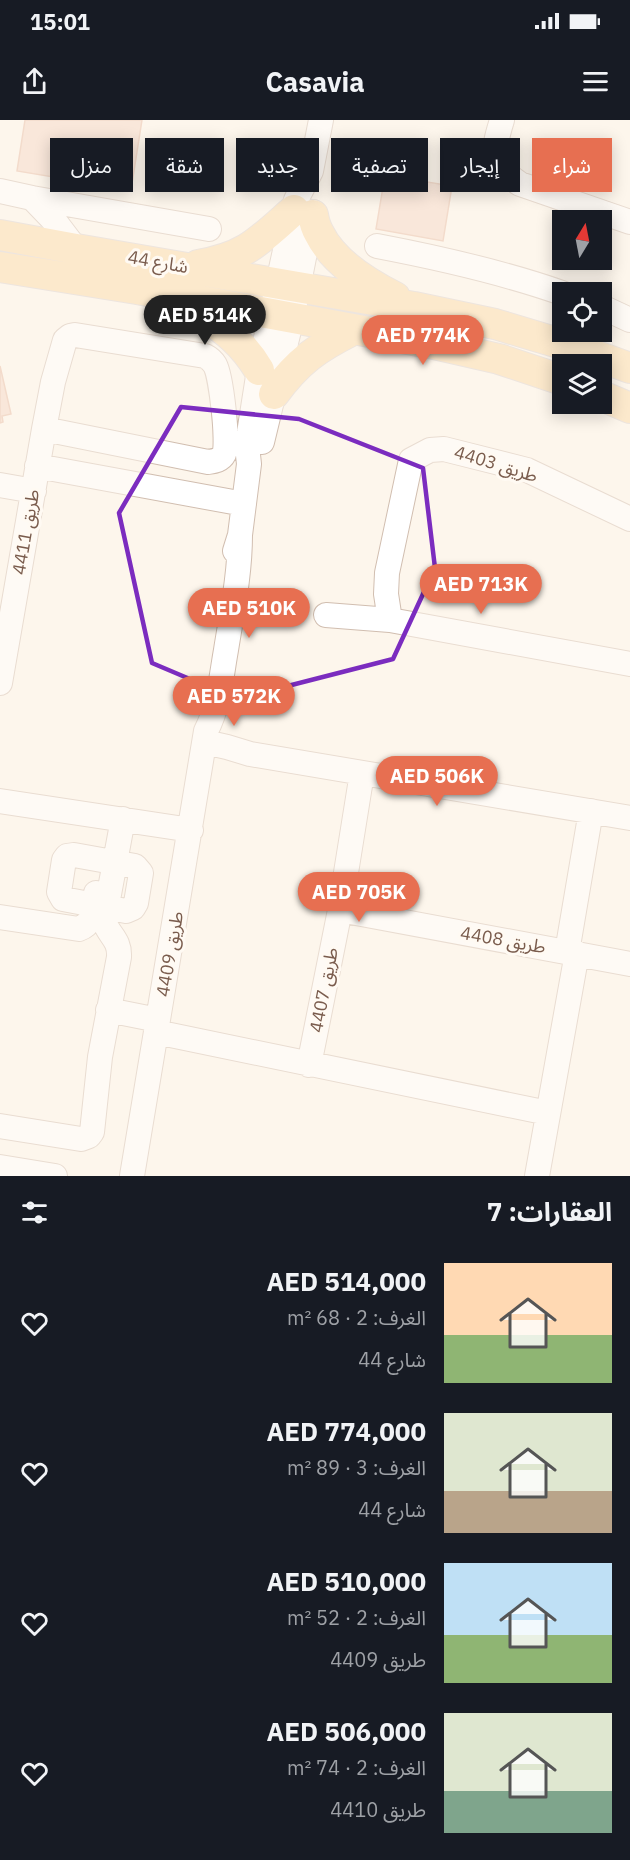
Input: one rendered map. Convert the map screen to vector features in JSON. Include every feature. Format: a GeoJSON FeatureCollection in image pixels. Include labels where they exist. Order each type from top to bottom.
{"type":"FeatureCollection","features":[{"type":"Feature","properties":{"kind":"main road"},"geometry":{"type":"LineString","coordinates":[[186,267],[221,261],[239,254],[303,212],[328,248],[340,260],[377,288],[414,307]]}},
{"type":"Feature","properties":{"kind":"main road","name":"شارع 44"},"geometry":{"type":"LineString","coordinates":[[0,235],[414,307],[495,324],[625,359]]}},
{"type":"Feature","properties":{"kind":"main road","name":"شارع 44"},"geometry":{"type":"LineString","coordinates":[[0,267],[429,343],[499,359],[552,377]]}},
{"type":"Feature","properties":{"kind":"main road"},"geometry":{"type":"LineString","coordinates":[[177,297],[238,341],[249,352],[267,382],[288,374],[314,352],[353,330]]}},
{"type":"Feature","properties":{"kind":"main road"},"geometry":{"type":"LineString","coordinates":[[612,400],[630,408]]}},
{"type":"Feature","properties":{"kind":"street","name":"طريق 4409"},"geometry":{"type":"LineString","coordinates":[[132,1176],[205,742],[216,706],[233,609],[249,464],[247,446],[267,382],[303,212],[314,201],[311,171],[321,120]]}},
{"type":"Feature","properties":{"kind":"street"},"geometry":{"type":"LineString","coordinates":[[502,120],[495,144],[496,159],[504,173],[520,184],[630,222]]}},
{"type":"Feature","properties":{"kind":"street"},"geometry":{"type":"LineString","coordinates":[[0,191],[209,229]]}},
{"type":"Feature","properties":{"kind":"street"},"geometry":{"type":"LineString","coordinates":[[32,198],[57,224],[76,249]]}},
{"type":"Feature","properties":{"kind":"street"},"geometry":{"type":"LineString","coordinates":[[377,246],[451,260],[520,278],[552,289]]}},
{"type":"Feature","properties":{"kind":"street"},"geometry":{"type":"LineString","coordinates":[[612,312],[630,320]]}},
{"type":"Feature","properties":{"kind":"street","name":"طريق 4411"},"geometry":{"type":"LineString","coordinates":[[0,683],[37,466],[44,429],[53,382],[63,346],[70,336],[75,335],[205,356],[217,369],[225,420],[225,452],[216,461],[208,462],[44,429]]}},
{"type":"Feature","properties":{"kind":"street","name":"طريق 4403"},"geometry":{"type":"LineString","coordinates":[[390,620],[386,594],[387,573],[411,460],[430,450],[444,449],[527,470],[630,519]]}},
{"type":"Feature","properties":{"kind":"street"},"geometry":{"type":"LineString","coordinates":[[37,466],[244,504]]}},
{"type":"Feature","properties":{"kind":"street"},"geometry":{"type":"LineString","coordinates":[[0,485],[34,491]]}},
{"type":"Feature","properties":{"kind":"street"},"geometry":{"type":"LineString","coordinates":[[326,615],[390,620],[630,664]]}},
{"type":"Feature","properties":{"kind":"street"},"geometry":{"type":"LineString","coordinates":[[205,742],[235,756],[250,754],[630,818]]}},
{"type":"Feature","properties":{"kind":"street","name":"طريق 4407"},"geometry":{"type":"LineString","coordinates":[[309,1065],[340,910],[362,773]]}},
{"type":"Feature","properties":{"kind":"street"},"geometry":{"type":"LineString","coordinates":[[0,801],[191,830]]}},
{"type":"Feature","properties":{"kind":"street"},"geometry":{"type":"LineString","coordinates":[[537,1176],[572,952],[591,811]]}},
{"type":"Feature","properties":{"kind":"street"},"geometry":{"type":"LineString","coordinates":[[0,917],[79,929],[87,926],[100,906],[117,818]]}},
{"type":"Feature","properties":{"kind":"street"},"geometry":{"type":"LineString","coordinates":[[74,855],[109,861],[138,868],[141,876],[135,906],[126,911],[66,900],[61,896],[59,892],[64,860],[67,856],[74,855]]}},
{"type":"Feature","properties":{"kind":"street"},"geometry":{"type":"LineString","coordinates":[[0,1126],[81,1139],[89,1137],[92,1132],[100,1056],[119,950],[116,939],[104,921],[100,906]]}},
{"type":"Feature","properties":{"kind":"street","name":"طريق 4408"},"geometry":{"type":"LineString","coordinates":[[340,910],[630,964]]}},
{"type":"Feature","properties":{"kind":"street"},"geometry":{"type":"LineString","coordinates":[[108,1010],[236,1050],[548,1113]]}},
{"type":"Feature","properties":{"kind":"street"},"geometry":{"type":"LineString","coordinates":[[0,1167],[55,1176]]}},
{"type":"Feature","properties":{"kind":"highlighted area"},"geometry":{"type":"Polygon","coordinates":[[[181,407],[299,419],[423,468],[435,568],[393,659],[237,699],[152,663],[119,513],[181,407]]]}},
{"type":"Feature","properties":{"kind":"building"},"geometry":{"type":"Polygon","coordinates":[[[25,120],[142,120],[133,177],[133,138],[50,138],[50,176],[17,171],[25,120]]]}},
{"type":"Feature","properties":{"kind":"building"},"geometry":{"type":"Polygon","coordinates":[[[428,182],[440,184],[440,192],[451,192],[443,241],[376,229],[382,192],[428,192],[428,182]]]}},
{"type":"Feature","properties":{"kind":"building"},"geometry":{"type":"Polygon","coordinates":[[[0,366],[11,414],[2,416],[3,422],[0,423],[0,366]]]}}]}
